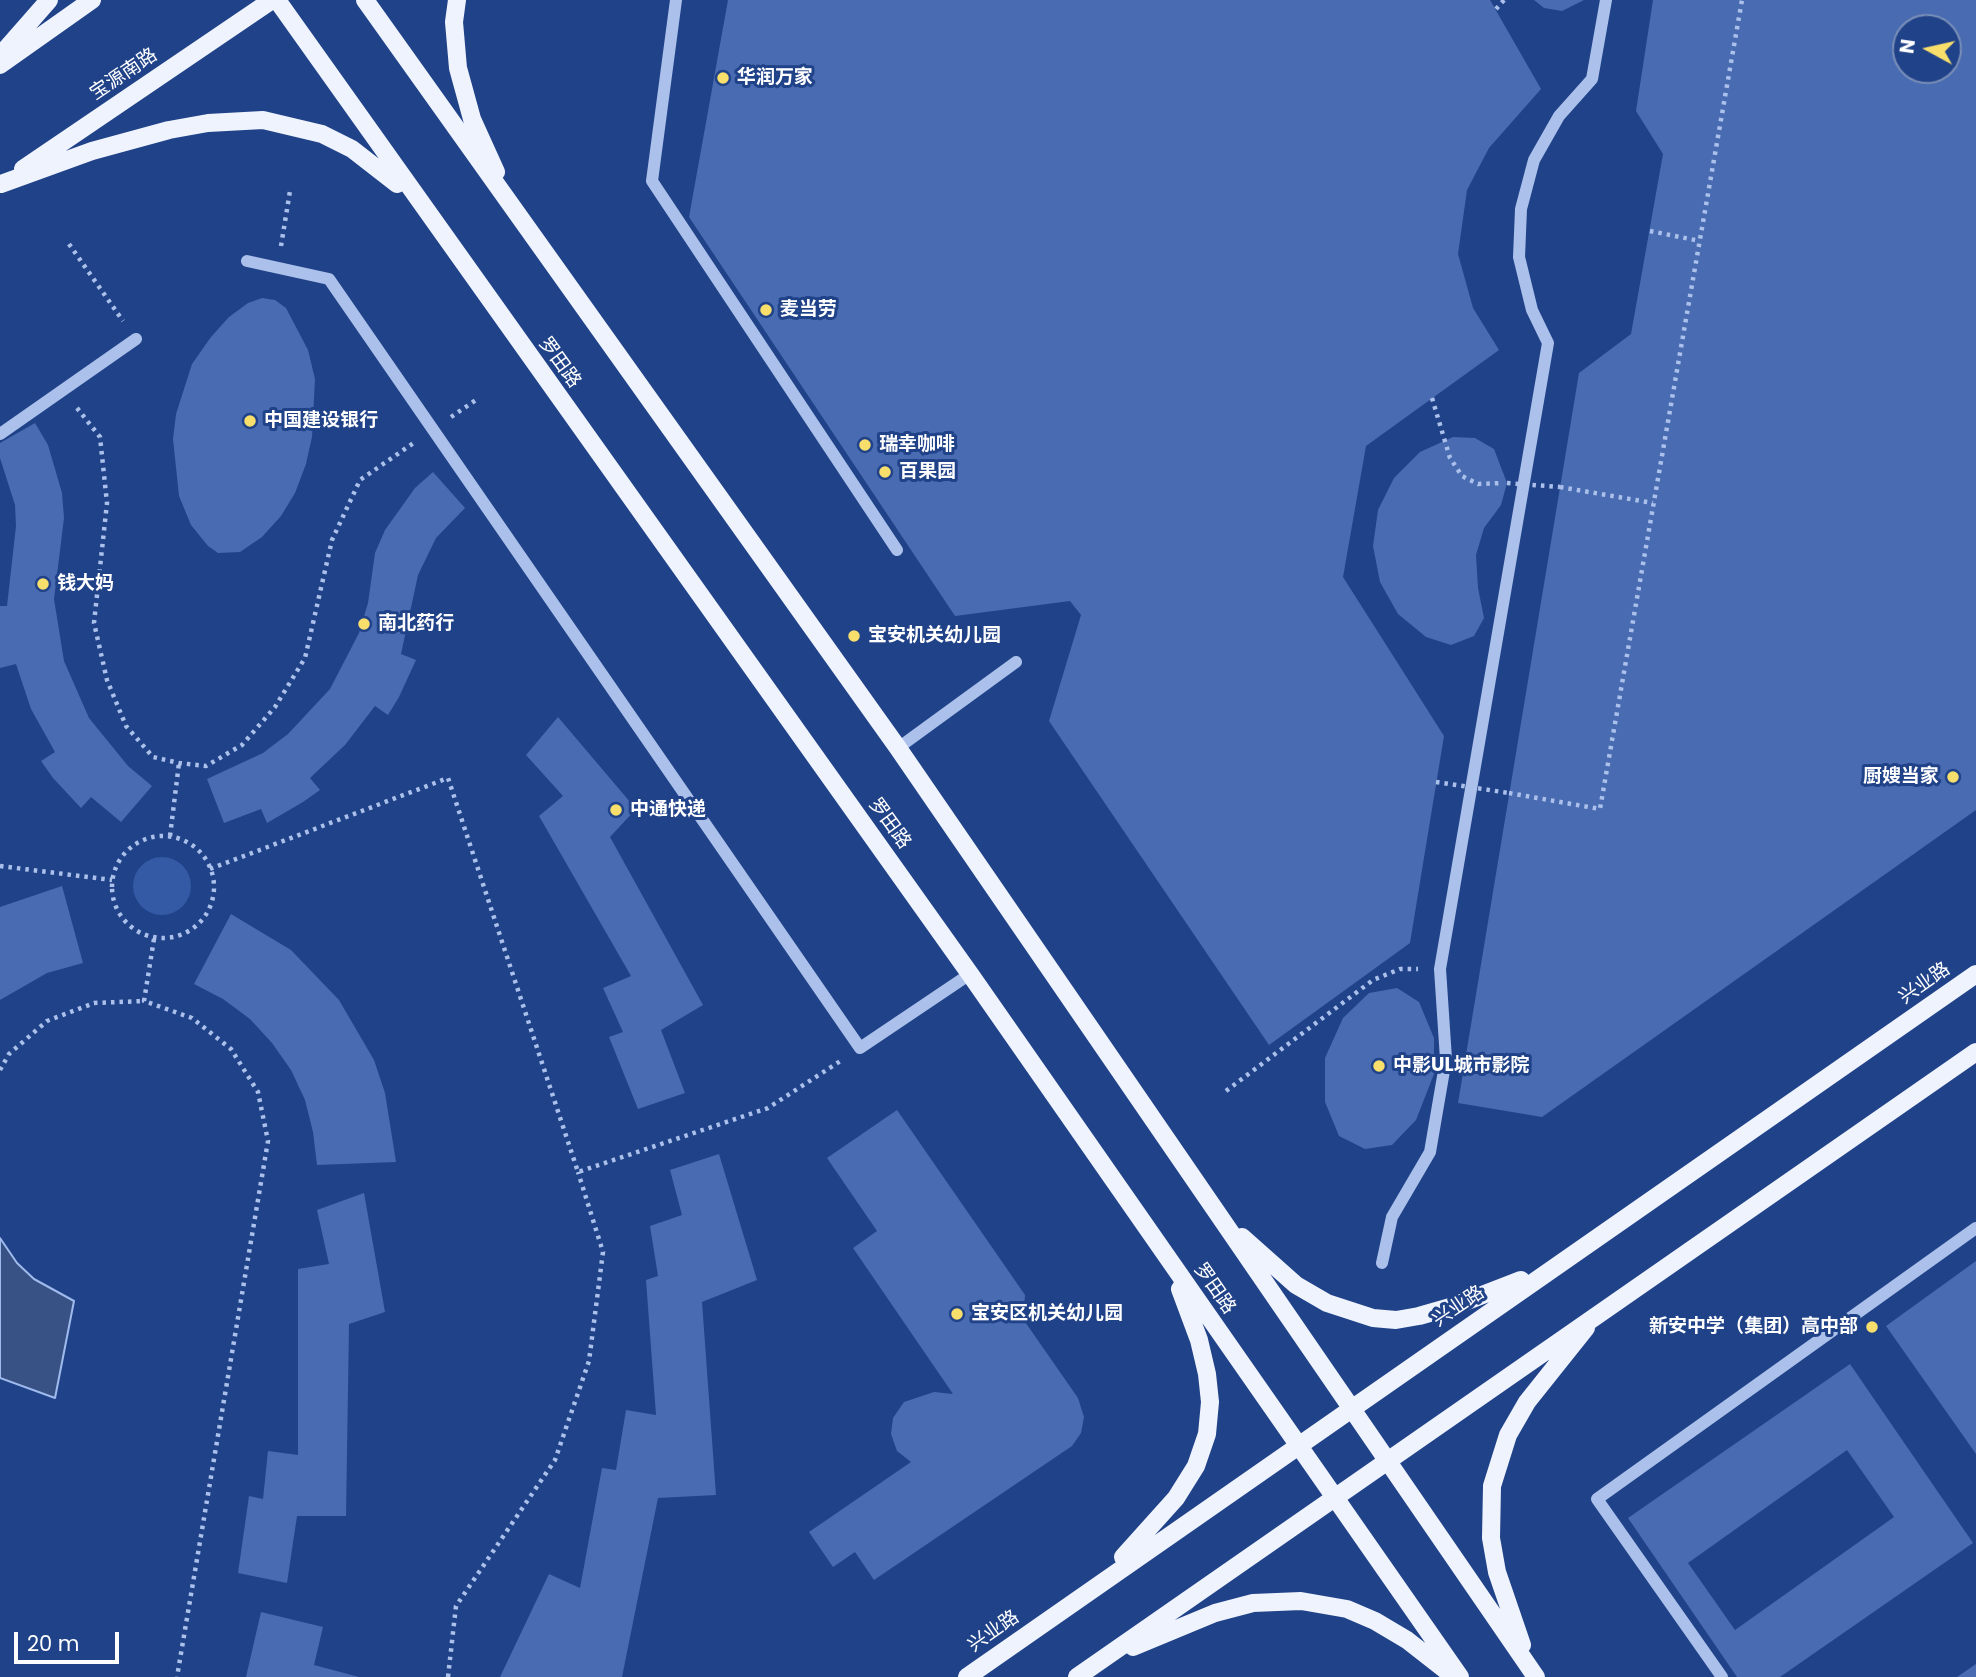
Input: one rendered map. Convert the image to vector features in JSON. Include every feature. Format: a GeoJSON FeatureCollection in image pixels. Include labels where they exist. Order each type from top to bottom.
{"type":"FeatureCollection","features":[{"type":"Feature","properties":{"kind":"main road"},"geometry":{"type":"LineString","coordinates":[[0,56],[48,0]]}},
{"type":"Feature","properties":{"kind":"main road"},"geometry":{"type":"LineString","coordinates":[[0,65],[92,0]]}},
{"type":"Feature","properties":{"kind":"main road","name":"宝源南路"},"geometry":{"type":"LineString","coordinates":[[0,185],[274,0]]}},
{"type":"Feature","properties":{"kind":"main road","name":"罗田路"},"geometry":{"type":"LineString","coordinates":[[274,0],[970,974],[1460,1677]]}},
{"type":"Feature","properties":{"kind":"main road"},"geometry":{"type":"LineString","coordinates":[[365,0],[898,748],[1210,1206],[1388,1459],[1534,1674]]}},
{"type":"Feature","properties":{"kind":"main road"},"geometry":{"type":"LineString","coordinates":[[457,0],[454,22],[458,68],[472,119],[512,208]]}},
{"type":"Feature","properties":{"kind":"main road"},"geometry":{"type":"LineString","coordinates":[[0,185],[92,151],[169,130],[208,123],[263,120],[322,134],[352,149],[389,175],[432,220]]}},
{"type":"Feature","properties":{"kind":"main road","name":"兴业路"},"geometry":{"type":"LineString","coordinates":[[967,1677],[1976,974]]}},
{"type":"Feature","properties":{"kind":"main road"},"geometry":{"type":"LineString","coordinates":[[1077,1677],[1976,1052]]}},
{"type":"Feature","properties":{"kind":"main road"},"geometry":{"type":"LineString","coordinates":[[1210,1206],[1296,1285],[1327,1303],[1373,1318],[1396,1320],[1454,1306],[1563,1261]]}},
{"type":"Feature","properties":{"kind":"main road"},"geometry":{"type":"LineString","coordinates":[[1077,1600],[1157,1523],[1196,1466],[1207,1434],[1210,1402],[1199,1340],[1186,1302],[1156,1242]]}},
{"type":"Feature","properties":{"kind":"main road"},"geometry":{"type":"LineString","coordinates":[[1534,1674],[1497,1572],[1489,1512],[1492,1486],[1508,1435],[1527,1402],[1602,1310]]}},
{"type":"Feature","properties":{"kind":"main road"},"geometry":{"type":"LineString","coordinates":[[1104,1659],[1215,1613],[1253,1603],[1301,1601],[1347,1609],[1375,1621],[1407,1640],[1452,1677]]}},
{"type":"Feature","properties":{"kind":"street"},"geometry":{"type":"LineString","coordinates":[[677,0],[652,181],[898,550]]}},
{"type":"Feature","properties":{"kind":"street"},"geometry":{"type":"LineString","coordinates":[[1382,1263],[1392,1217],[1430,1153],[1446,1059],[1440,969],[1548,343],[1532,310],[1520,257],[1521,209],[1534,160],[1559,116],[1592,79],[1606,0]]}},
{"type":"Feature","properties":{"kind":"street"},"geometry":{"type":"LineString","coordinates":[[247,261],[329,279],[860,1048],[970,974]]}},
{"type":"Feature","properties":{"kind":"street"},"geometry":{"type":"LineString","coordinates":[[0,434],[136,339]]}},
{"type":"Feature","properties":{"kind":"street"},"geometry":{"type":"LineString","coordinates":[[898,748],[1016,662]]}},
{"type":"Feature","properties":{"kind":"street"},"geometry":{"type":"LineString","coordinates":[[1722,1677],[1597,1499],[1976,1228]]}},
{"type":"Feature","properties":{"kind":"path"},"geometry":{"type":"LineString","coordinates":[[1496,9],[1504,0]]}},
{"type":"Feature","properties":{"kind":"path"},"geometry":{"type":"LineString","coordinates":[[1436,782],[1600,809],[1742,0]]}},
{"type":"Feature","properties":{"kind":"path"},"geometry":{"type":"LineString","coordinates":[[278,268],[290,191]]}},
{"type":"Feature","properties":{"kind":"path"},"geometry":{"type":"LineString","coordinates":[[1650,231],[1700,241]]}},
{"type":"Feature","properties":{"kind":"path"},"geometry":{"type":"LineString","coordinates":[[69,244],[136,339]]}},
{"type":"Feature","properties":{"kind":"path"},"geometry":{"type":"LineString","coordinates":[[64,390],[100,436],[107,503],[94,623],[107,680],[126,726],[153,757],[206,766],[242,746],[275,707],[305,658],[332,540],[360,480],[479,398]]}},
{"type":"Feature","properties":{"kind":"path"},"geometry":{"type":"LineString","coordinates":[[1432,398],[1450,458],[1462,476],[1478,484],[1560,487],[1653,503]]}},
{"type":"Feature","properties":{"kind":"path"},"geometry":{"type":"LineString","coordinates":[[170,836],[179,763]]}},
{"type":"Feature","properties":{"kind":"path"},"geometry":{"type":"LineString","coordinates":[[210,869],[448,778],[603,1252],[589,1361],[555,1460],[456,1606],[448,1677]]}},
{"type":"Feature","properties":{"kind":"path"},"geometry":{"type":"LineString","coordinates":[[170,836],[194,845],[210,869],[214,891],[210,908],[201,922],[188,933],[172,938],[154,939],[125,923],[116,908],[112,880],[119,859],[130,847],[145,838],[170,836]]}},
{"type":"Feature","properties":{"kind":"path"},"geometry":{"type":"LineString","coordinates":[[0,866],[112,880]]}},
{"type":"Feature","properties":{"kind":"path"},"geometry":{"type":"LineString","coordinates":[[144,1001],[154,939]]}},
{"type":"Feature","properties":{"kind":"path"},"geometry":{"type":"LineString","coordinates":[[1226,1091],[1373,980],[1400,969],[1440,969]]}},
{"type":"Feature","properties":{"kind":"path"},"geometry":{"type":"LineString","coordinates":[[0,1070],[9,1054],[47,1021],[94,1003],[144,1001],[192,1017],[231,1049],[258,1092],[268,1142],[177,1677]]}},
{"type":"Feature","properties":{"kind":"path"},"geometry":{"type":"LineString","coordinates":[[578,1172],[768,1108],[860,1048]]}},
{"type":"Feature","properties":{"kind":"shaded area"},"geometry":{"type":"Polygon","coordinates":[[[156,857],[168,857],[183,865],[191,880],[191,892],[183,907],[168,915],[156,915],[141,907],[133,892],[133,880],[141,865],[156,857]]]}},
{"type":"Feature","properties":{"kind":"shaded area"},"geometry":{"type":"Polygon","coordinates":[[[0,1238],[17,1263],[34,1279],[74,1301],[55,1398],[0,1378],[0,1238]]]}},
{"type":"Feature","properties":{"kind":"building"},"geometry":{"type":"Polygon","coordinates":[[[728,0],[1490,0],[1541,89],[1489,148],[1467,190],[1458,254],[1473,308],[1499,350],[1366,446],[1343,577],[1444,736],[1410,943],[1269,1045],[1049,721],[1081,615],[1070,601],[955,616],[689,217],[728,0]]]}},
{"type":"Feature","properties":{"kind":"building"},"geometry":{"type":"Polygon","coordinates":[[[1534,0],[1584,0],[1562,11],[1544,8],[1534,0]]]}},
{"type":"Feature","properties":{"kind":"building"},"geometry":{"type":"Polygon","coordinates":[[[1653,0],[1976,0],[1976,810],[1542,1117],[1458,1103],[1579,373],[1631,334],[1663,154],[1636,111],[1653,0]]]}},
{"type":"Feature","properties":{"kind":"building"},"geometry":{"type":"Polygon","coordinates":[[[262,298],[275,300],[286,308],[308,350],[315,379],[312,437],[306,464],[295,493],[281,516],[262,537],[240,552],[218,553],[208,546],[191,525],[179,496],[173,439],[176,414],[192,364],[211,337],[229,317],[248,303],[262,298]]]}},
{"type":"Feature","properties":{"kind":"building"},"geometry":{"type":"Polygon","coordinates":[[[35,423],[48,445],[62,493],[64,518],[54,599],[64,661],[89,718],[128,766],[152,786],[121,822],[91,797],[81,808],[53,778],[41,761],[55,752],[31,709],[16,664],[0,668],[0,606],[7,606],[16,526],[15,505],[0,458],[0,443],[35,423]]]}},
{"type":"Feature","properties":{"kind":"building"},"geometry":{"type":"Polygon","coordinates":[[[1453,437],[1475,438],[1494,449],[1507,483],[1501,505],[1484,528],[1476,555],[1478,588],[1484,618],[1474,636],[1451,645],[1426,637],[1398,614],[1380,582],[1373,546],[1378,510],[1394,478],[1420,452],[1453,437]]]}},
{"type":"Feature","properties":{"kind":"building"},"geometry":{"type":"Polygon","coordinates":[[[433,472],[465,508],[436,538],[418,575],[401,654],[416,660],[399,697],[388,715],[375,706],[345,745],[310,778],[320,790],[267,823],[261,809],[224,823],[207,779],[263,753],[288,734],[330,689],[359,633],[368,603],[375,553],[385,530],[415,488],[433,472]]]}},
{"type":"Feature","properties":{"kind":"building"},"geometry":{"type":"Polygon","coordinates":[[[558,717],[636,809],[610,837],[703,1005],[661,1030],[685,1093],[638,1109],[609,1037],[623,1032],[603,988],[631,976],[539,816],[563,796],[526,755],[558,717]]]}},
{"type":"Feature","properties":{"kind":"building"},"geometry":{"type":"Polygon","coordinates":[[[62,886],[83,963],[47,973],[0,1000],[0,907],[62,886]]]}},
{"type":"Feature","properties":{"kind":"building"},"geometry":{"type":"Polygon","coordinates":[[[231,914],[291,950],[339,1000],[374,1060],[385,1093],[396,1162],[317,1165],[305,1100],[291,1070],[272,1043],[250,1019],[223,999],[194,984],[231,914]]]}},
{"type":"Feature","properties":{"kind":"building","name":"中影UL城市影院"},"geometry":{"type":"Polygon","coordinates":[[[1397,988],[1419,1002],[1434,1038],[1434,1074],[1416,1120],[1392,1145],[1365,1149],[1339,1136],[1325,1102],[1325,1058],[1343,1018],[1369,993],[1397,988]]]}},
{"type":"Feature","properties":{"kind":"building"},"geometry":{"type":"Polygon","coordinates":[[[897,1110],[1025,1295],[1023,1319],[1078,1398],[1084,1417],[1081,1433],[1072,1446],[874,1580],[855,1552],[833,1567],[809,1532],[911,1462],[897,1451],[891,1434],[893,1418],[904,1402],[934,1392],[953,1394],[853,1248],[877,1231],[827,1158],[897,1110]]]}},
{"type":"Feature","properties":{"kind":"building"},"geometry":{"type":"Polygon","coordinates":[[[719,1154],[757,1280],[702,1302],[716,1495],[658,1498],[622,1677],[500,1677],[549,1574],[580,1588],[602,1468],[616,1470],[626,1410],[656,1415],[646,1280],[658,1276],[650,1226],[682,1215],[670,1170],[719,1154]]]}},
{"type":"Feature","properties":{"kind":"building"},"geometry":{"type":"Polygon","coordinates":[[[364,1193],[385,1312],[349,1324],[346,1516],[297,1516],[287,1583],[238,1573],[249,1496],[263,1499],[268,1451],[298,1455],[298,1269],[329,1264],[317,1210],[364,1193]]]}},
{"type":"Feature","properties":{"kind":"building"},"geometry":{"type":"Polygon","coordinates":[[[1976,1261],[1976,1454],[1886,1326],[1976,1261]]]}},
{"type":"Feature","properties":{"kind":"building"},"geometry":{"type":"Polygon","coordinates":[[[1850,1364],[1973,1543],[1780,1677],[1737,1677],[1628,1518],[1850,1364]],[[1847,1450],[1688,1563],[1735,1630],[1894,1517],[1847,1450]]]}},
{"type":"Feature","properties":{"kind":"building"},"geometry":{"type":"Polygon","coordinates":[[[261,1612],[323,1627],[314,1665],[359,1677],[246,1677],[261,1612]]]}},
{"type":"Feature","properties":{"kind":"building"},"geometry":{"type":"Polygon","coordinates":[[[1976,1664],[1976,1677],[1957,1677],[1976,1664]]]}},
{"type":"Feature","properties":{"kind":"place","name":"华润万家"},"geometry":{"type":"Point","coordinates":[723,78]}},
{"type":"Feature","properties":{"kind":"place","name":"麦当劳"},"geometry":{"type":"Point","coordinates":[766,310]}},
{"type":"Feature","properties":{"kind":"place","name":"中国建设银行"},"geometry":{"type":"Point","coordinates":[250,421]}},
{"type":"Feature","properties":{"kind":"place","name":"瑞幸咖啡"},"geometry":{"type":"Point","coordinates":[865,445]}},
{"type":"Feature","properties":{"kind":"place","name":"百果园"},"geometry":{"type":"Point","coordinates":[885,472]}},
{"type":"Feature","properties":{"kind":"place","name":"钱大妈"},"geometry":{"type":"Point","coordinates":[43,584]}},
{"type":"Feature","properties":{"kind":"place","name":"南北药行"},"geometry":{"type":"Point","coordinates":[364,624]}},
{"type":"Feature","properties":{"kind":"place","name":"宝安机关幼儿园"},"geometry":{"type":"Point","coordinates":[854,636]}},
{"type":"Feature","properties":{"kind":"place","name":"厨嫂当家"},"geometry":{"type":"Point","coordinates":[1953,777]}},
{"type":"Feature","properties":{"kind":"place","name":"中通快递"},"geometry":{"type":"Point","coordinates":[616,810]}},
{"type":"Feature","properties":{"kind":"place","name":"中影UL城市影院"},"geometry":{"type":"Point","coordinates":[1379,1066]}},
{"type":"Feature","properties":{"kind":"place","name":"宝安区机关幼儿园"},"geometry":{"type":"Point","coordinates":[957,1314]}},
{"type":"Feature","properties":{"kind":"place","name":"新安中学（集团）高中部"},"geometry":{"type":"Point","coordinates":[1872,1327]}}]}
